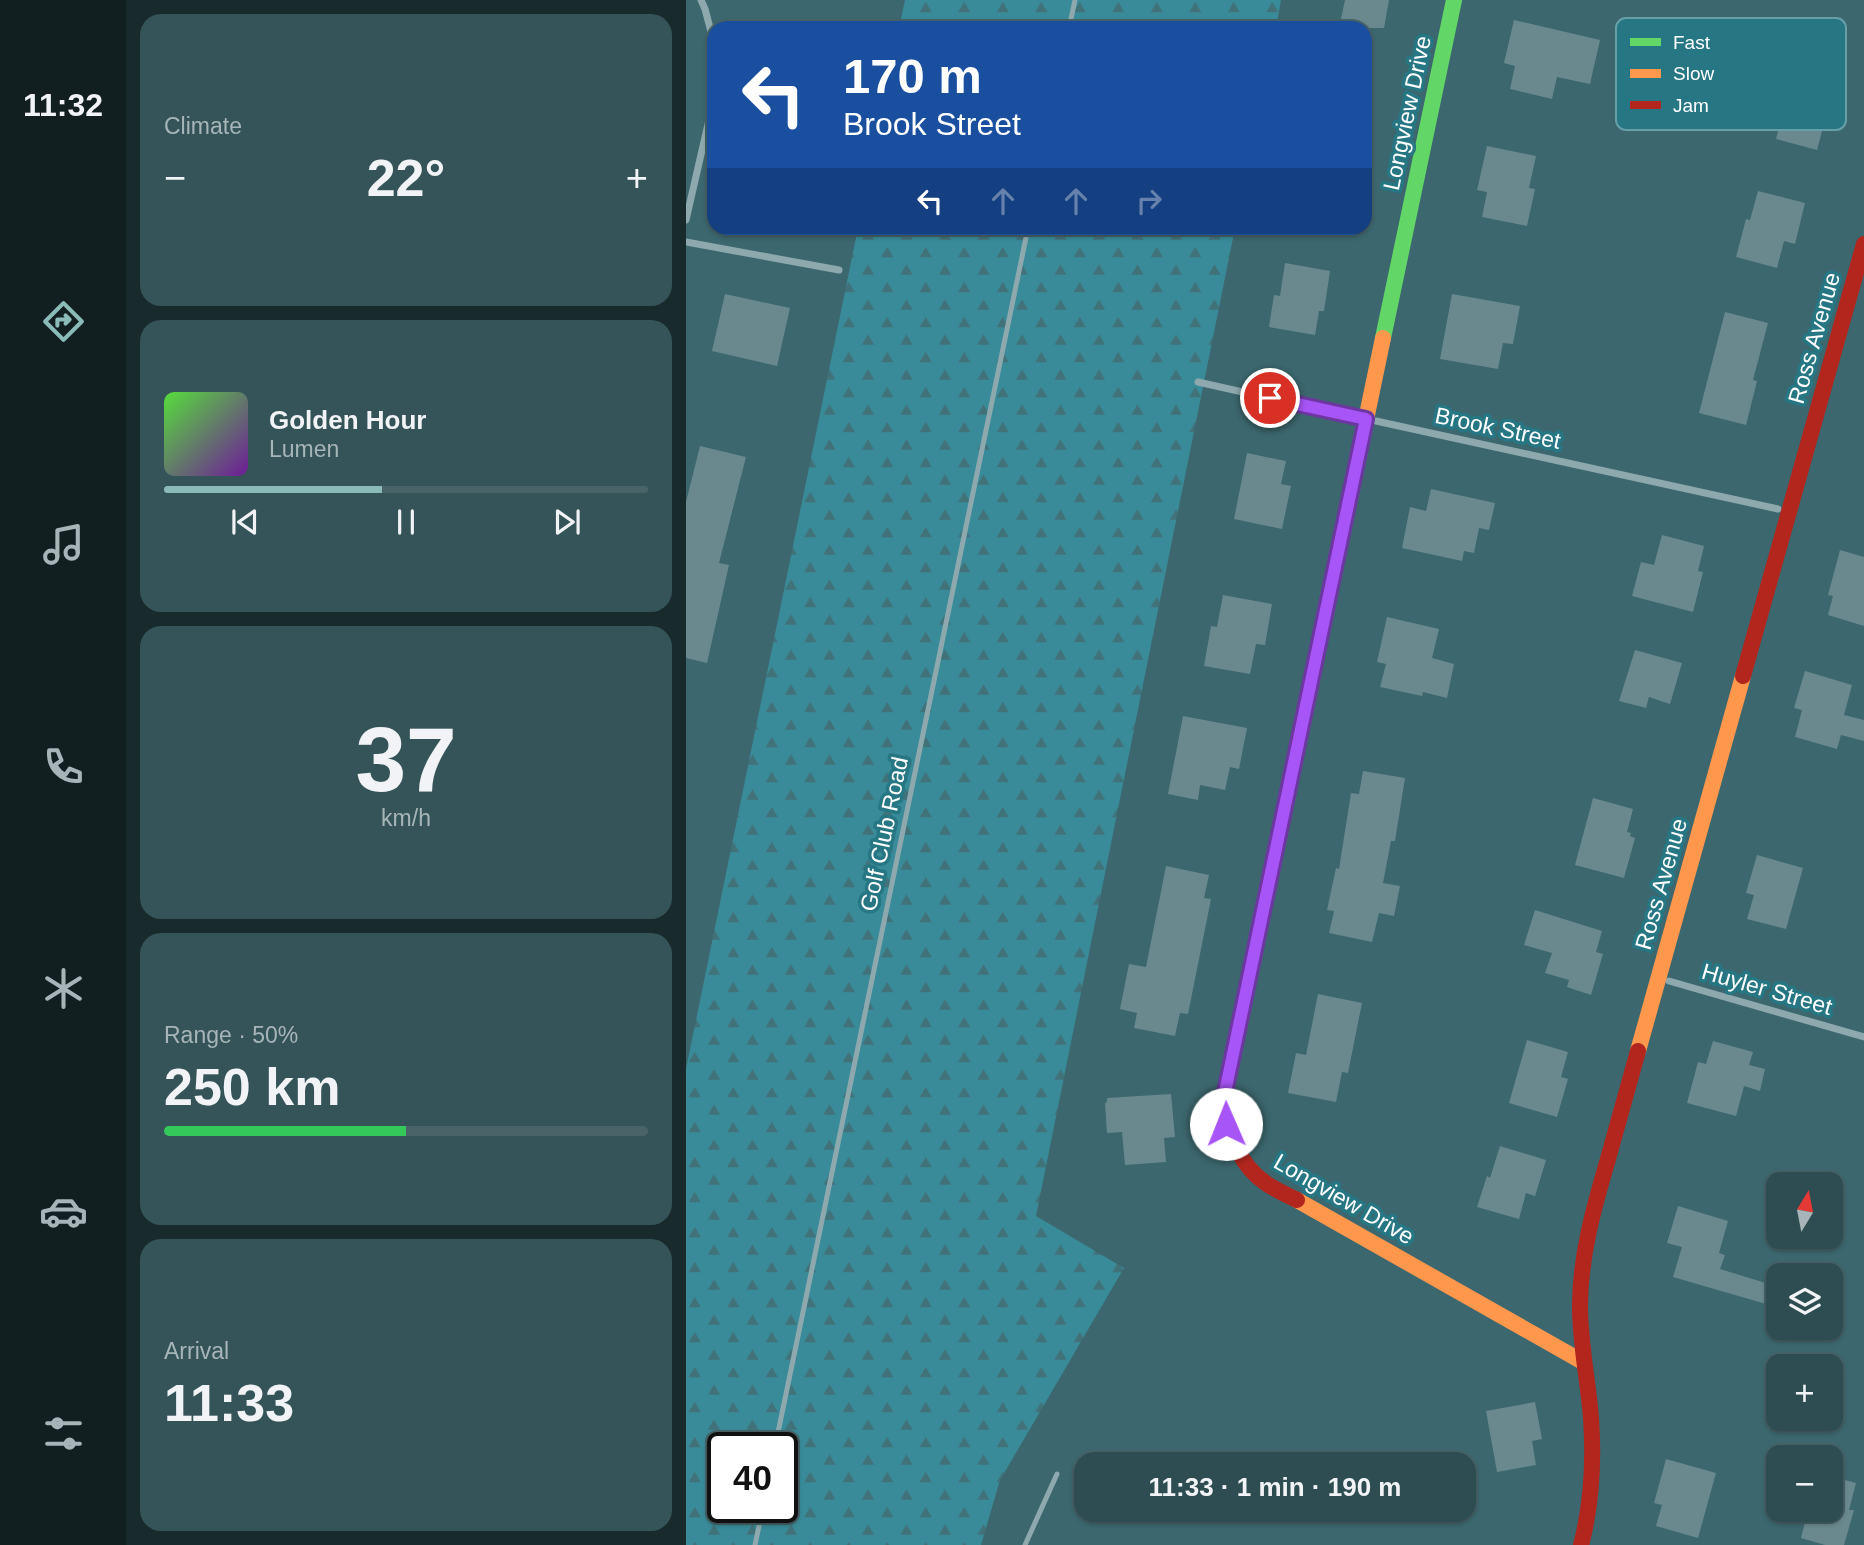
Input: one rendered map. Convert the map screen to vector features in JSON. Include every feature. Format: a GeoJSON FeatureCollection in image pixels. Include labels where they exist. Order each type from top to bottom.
{"type":"FeatureCollection","features":[{"type":"Feature","properties":{"kind":"street"},"geometry":{"type":"LineString","coordinates":[[701,0],[708,21]]}},
{"type":"Feature","properties":{"kind":"street","name":"Longview Drive"},"geometry":{"type":"LineString","coordinates":[[1454,0],[1224,1097],[1226,1124],[1236,1150],[1266,1183],[1583,1362]]}},
{"type":"Feature","properties":{"kind":"street"},"geometry":{"type":"LineString","coordinates":[[686,220],[707,128]]}},
{"type":"Feature","properties":{"kind":"street"},"geometry":{"type":"LineString","coordinates":[[686,242],[839,270]]}},
{"type":"Feature","properties":{"kind":"street","name":"Ross Avenue"},"geometry":{"type":"LineString","coordinates":[[1581,1545],[1587,1522],[1593,1469],[1591,1416],[1583,1362],[1580,1305],[1585,1252],[1596,1200],[1864,244]]}},
{"type":"Feature","properties":{"kind":"street","name":"Brook Street"},"geometry":{"type":"LineString","coordinates":[[1198,383],[1789,512]]}},
{"type":"Feature","properties":{"kind":"street","name":"Huyler Street"},"geometry":{"type":"LineString","coordinates":[[1658,978],[1864,1037]]}},
{"type":"Feature","properties":{"kind":"lane"},"geometry":{"type":"LineString","coordinates":[[1070,21],[1075,0]]}},
{"type":"Feature","properties":{"kind":"lane","name":"Golf Club Road"},"geometry":{"type":"LineString","coordinates":[[778,1432],[1027,235]]}},
{"type":"Feature","properties":{"kind":"lane"},"geometry":{"type":"LineString","coordinates":[[1025,1545],[1057,1474]]}},
{"type":"Feature","properties":{"kind":"lane"},"geometry":{"type":"LineString","coordinates":[[755,1545],[759,1523]]}},
{"type":"Feature","properties":{"kind":"green space"},"geometry":{"type":"Polygon","coordinates":[[[905,0],[1281,0],[1277,21],[900,21],[905,0]]]}},
{"type":"Feature","properties":{"kind":"green space"},"geometry":{"type":"Polygon","coordinates":[[[857,235],[1234,235],[1036,1216],[1124,1268],[1000,1480],[981,1545],[686,1545],[686,1069],[857,235]]]}},
{"type":"Feature","properties":{"kind":"building"},"geometry":{"type":"Polygon","coordinates":[[[1345,0],[1389,0],[1384,28],[1372,28],[1372,21],[1340,21],[1345,0]]]}},
{"type":"Feature","properties":{"kind":"building"},"geometry":{"type":"Polygon","coordinates":[[[1514,20],[1600,40],[1590,84],[1557,77],[1552,99],[1510,89],[1515,66],[1504,63],[1514,20]]]}},
{"type":"Feature","properties":{"kind":"building"},"geometry":{"type":"Polygon","coordinates":[[[1778,130],[1822,130],[1817,150],[1776,139],[1778,130]]]}},
{"type":"Feature","properties":{"kind":"building"},"geometry":{"type":"Polygon","coordinates":[[[1487,146],[1536,156],[1529,188],[1535,189],[1527,226],[1482,217],[1487,192],[1477,190],[1487,146]]]}},
{"type":"Feature","properties":{"kind":"building"},"geometry":{"type":"Polygon","coordinates":[[[1758,191],[1805,203],[1795,244],[1784,241],[1777,268],[1736,257],[1746,219],[1750,220],[1758,191]]]}},
{"type":"Feature","properties":{"kind":"building"},"geometry":{"type":"Polygon","coordinates":[[[1285,263],[1330,271],[1324,311],[1319,311],[1315,335],[1269,327],[1274,295],[1280,296],[1285,263]]]}},
{"type":"Feature","properties":{"kind":"building"},"geometry":{"type":"Polygon","coordinates":[[[725,294],[790,308],[777,366],[712,351],[725,294]]]}},
{"type":"Feature","properties":{"kind":"building"},"geometry":{"type":"Polygon","coordinates":[[[1452,294],[1520,306],[1513,344],[1503,343],[1498,369],[1440,359],[1452,294]]]}},
{"type":"Feature","properties":{"kind":"building"},"geometry":{"type":"Polygon","coordinates":[[[1725,312],[1768,323],[1753,380],[1757,381],[1746,425],[1699,413],[1725,312]]]}},
{"type":"Feature","properties":{"kind":"building"},"geometry":{"type":"Polygon","coordinates":[[[700,446],[746,457],[719,563],[729,565],[707,663],[686,658],[686,502],[700,446]]]}},
{"type":"Feature","properties":{"kind":"building"},"geometry":{"type":"Polygon","coordinates":[[[1247,453],[1286,461],[1281,484],[1291,486],[1282,529],[1234,519],[1247,453]]]}},
{"type":"Feature","properties":{"kind":"building"},"geometry":{"type":"Polygon","coordinates":[[[1431,489],[1495,503],[1489,530],[1479,528],[1474,553],[1464,551],[1462,561],[1402,548],[1410,507],[1426,511],[1431,489]]]}},
{"type":"Feature","properties":{"kind":"building"},"geometry":{"type":"Polygon","coordinates":[[[1662,535],[1704,546],[1698,571],[1703,572],[1693,612],[1632,596],[1641,562],[1654,565],[1662,535]]]}},
{"type":"Feature","properties":{"kind":"building"},"geometry":{"type":"Polygon","coordinates":[[[1840,550],[1864,557],[1864,626],[1828,615],[1833,596],[1828,595],[1840,550]]]}},
{"type":"Feature","properties":{"kind":"building"},"geometry":{"type":"Polygon","coordinates":[[[1223,595],[1272,604],[1265,645],[1256,644],[1250,674],[1204,666],[1211,626],[1217,627],[1223,595]]]}},
{"type":"Feature","properties":{"kind":"building"},"geometry":{"type":"Polygon","coordinates":[[[1387,617],[1439,629],[1432,658],[1454,664],[1447,698],[1380,687],[1386,664],[1377,662],[1387,617]]]}},
{"type":"Feature","properties":{"kind":"building"},"geometry":{"type":"Polygon","coordinates":[[[1635,650],[1682,663],[1670,704],[1649,697],[1646,708],[1619,701],[1635,650]]]}},
{"type":"Feature","properties":{"kind":"building"},"geometry":{"type":"Polygon","coordinates":[[[1805,671],[1852,685],[1844,715],[1864,720],[1864,741],[1841,735],[1837,749],[1795,737],[1802,710],[1794,708],[1805,671]]]}},
{"type":"Feature","properties":{"kind":"building"},"geometry":{"type":"Polygon","coordinates":[[[1183,716],[1247,728],[1239,769],[1230,767],[1225,790],[1200,785],[1198,800],[1168,794],[1183,716]]]}},
{"type":"Feature","properties":{"kind":"building"},"geometry":{"type":"Polygon","coordinates":[[[1363,771],[1405,778],[1395,841],[1391,841],[1383,883],[1400,886],[1394,916],[1379,913],[1372,942],[1329,933],[1334,911],[1327,910],[1336,868],[1339,869],[1351,793],[1359,794],[1363,771]]]}},
{"type":"Feature","properties":{"kind":"building"},"geometry":{"type":"Polygon","coordinates":[[[1593,798],[1633,809],[1627,832],[1635,838],[1624,878],[1575,865],[1593,798]]]}},
{"type":"Feature","properties":{"kind":"building"},"geometry":{"type":"Polygon","coordinates":[[[1757,855],[1803,868],[1786,929],[1747,919],[1754,895],[1746,893],[1757,855]]]}},
{"type":"Feature","properties":{"kind":"building"},"geometry":{"type":"Polygon","coordinates":[[[1166,866],[1209,875],[1204,898],[1211,899],[1188,1014],[1180,1013],[1175,1036],[1134,1028],[1137,1013],[1120,1009],[1129,964],[1146,967],[1166,866]]]}},
{"type":"Feature","properties":{"kind":"building"},"geometry":{"type":"Polygon","coordinates":[[[1535,910],[1602,931],[1596,952],[1603,954],[1591,995],[1567,987],[1569,980],[1545,973],[1552,953],[1524,945],[1535,910]]]}},
{"type":"Feature","properties":{"kind":"building"},"geometry":{"type":"Polygon","coordinates":[[[1318,994],[1362,1003],[1348,1073],[1342,1072],[1336,1102],[1288,1093],[1296,1053],[1306,1055],[1318,994]]]}},
{"type":"Feature","properties":{"kind":"building"},"geometry":{"type":"Polygon","coordinates":[[[1527,1040],[1568,1052],[1561,1077],[1568,1079],[1557,1117],[1509,1103],[1527,1040]]]}},
{"type":"Feature","properties":{"kind":"building"},"geometry":{"type":"Polygon","coordinates":[[[1713,1041],[1753,1052],[1749,1065],[1765,1069],[1760,1091],[1744,1086],[1736,1116],[1687,1103],[1698,1062],[1706,1064],[1713,1041]]]}},
{"type":"Feature","properties":{"kind":"building"},"geometry":{"type":"Polygon","coordinates":[[[1171,1094],[1175,1137],[1164,1138],[1166,1162],[1125,1165],[1122,1132],[1107,1133],[1107,1098],[1171,1094]]]}},
{"type":"Feature","properties":{"kind":"building"},"geometry":{"type":"Polygon","coordinates":[[[1500,1146],[1546,1160],[1535,1196],[1526,1193],[1519,1219],[1477,1207],[1500,1146]]]}},
{"type":"Feature","properties":{"kind":"building"},"geometry":{"type":"Polygon","coordinates":[[[1678,1206],[1728,1221],[1719,1253],[1725,1255],[1720,1269],[1766,1283],[1766,1304],[1673,1277],[1682,1247],[1667,1243],[1678,1206]]]}},
{"type":"Feature","properties":{"kind":"building"},"geometry":{"type":"Polygon","coordinates":[[[1535,1402],[1542,1439],[1532,1441],[1536,1465],[1497,1472],[1486,1411],[1535,1402]]]}},
{"type":"Feature","properties":{"kind":"building"},"geometry":{"type":"Polygon","coordinates":[[[1666,1459],[1716,1473],[1698,1538],[1656,1526],[1662,1505],[1654,1503],[1666,1459]]]}},
{"type":"Feature","properties":{"kind":"building"},"geometry":{"type":"Polygon","coordinates":[[[1843,1480],[1856,1483],[1849,1510],[1854,1510],[1844,1545],[1825,1545],[1801,1538],[1805,1522],[1843,1522],[1843,1480]]]}},
{"type":"Feature","properties":{"kind":"traffic: fast"},"geometry":{"type":"LineString","coordinates":[[1383,338],[1454,0]]}},
{"type":"Feature","properties":{"kind":"traffic: slow"},"geometry":{"type":"LineString","coordinates":[[1299,741],[1383,338]]}},
{"type":"Feature","properties":{"kind":"traffic: slow"},"geometry":{"type":"LineString","coordinates":[[1638,1051],[1743,676]]}},
{"type":"Feature","properties":{"kind":"traffic: slow"},"geometry":{"type":"LineString","coordinates":[[1297,1200],[1583,1362]]}},
{"type":"Feature","properties":{"kind":"traffic: jam"},"geometry":{"type":"LineString","coordinates":[[1743,676],[1864,244]]}},
{"type":"Feature","properties":{"kind":"traffic: jam"},"geometry":{"type":"LineString","coordinates":[[1297,1200],[1267,1184],[1248,1167],[1235,1146],[1224,1097],[1299,741]]}},
{"type":"Feature","properties":{"kind":"traffic: jam"},"geometry":{"type":"LineString","coordinates":[[1581,1545],[1590,1498],[1592,1450],[1580,1320],[1582,1269],[1593,1213],[1638,1051]]}},
{"type":"Feature","properties":{"kind":"route"},"geometry":{"type":"LineString","coordinates":[[1226,1124],[1224,1097],[1366,419],[1270,398]]}}]}
